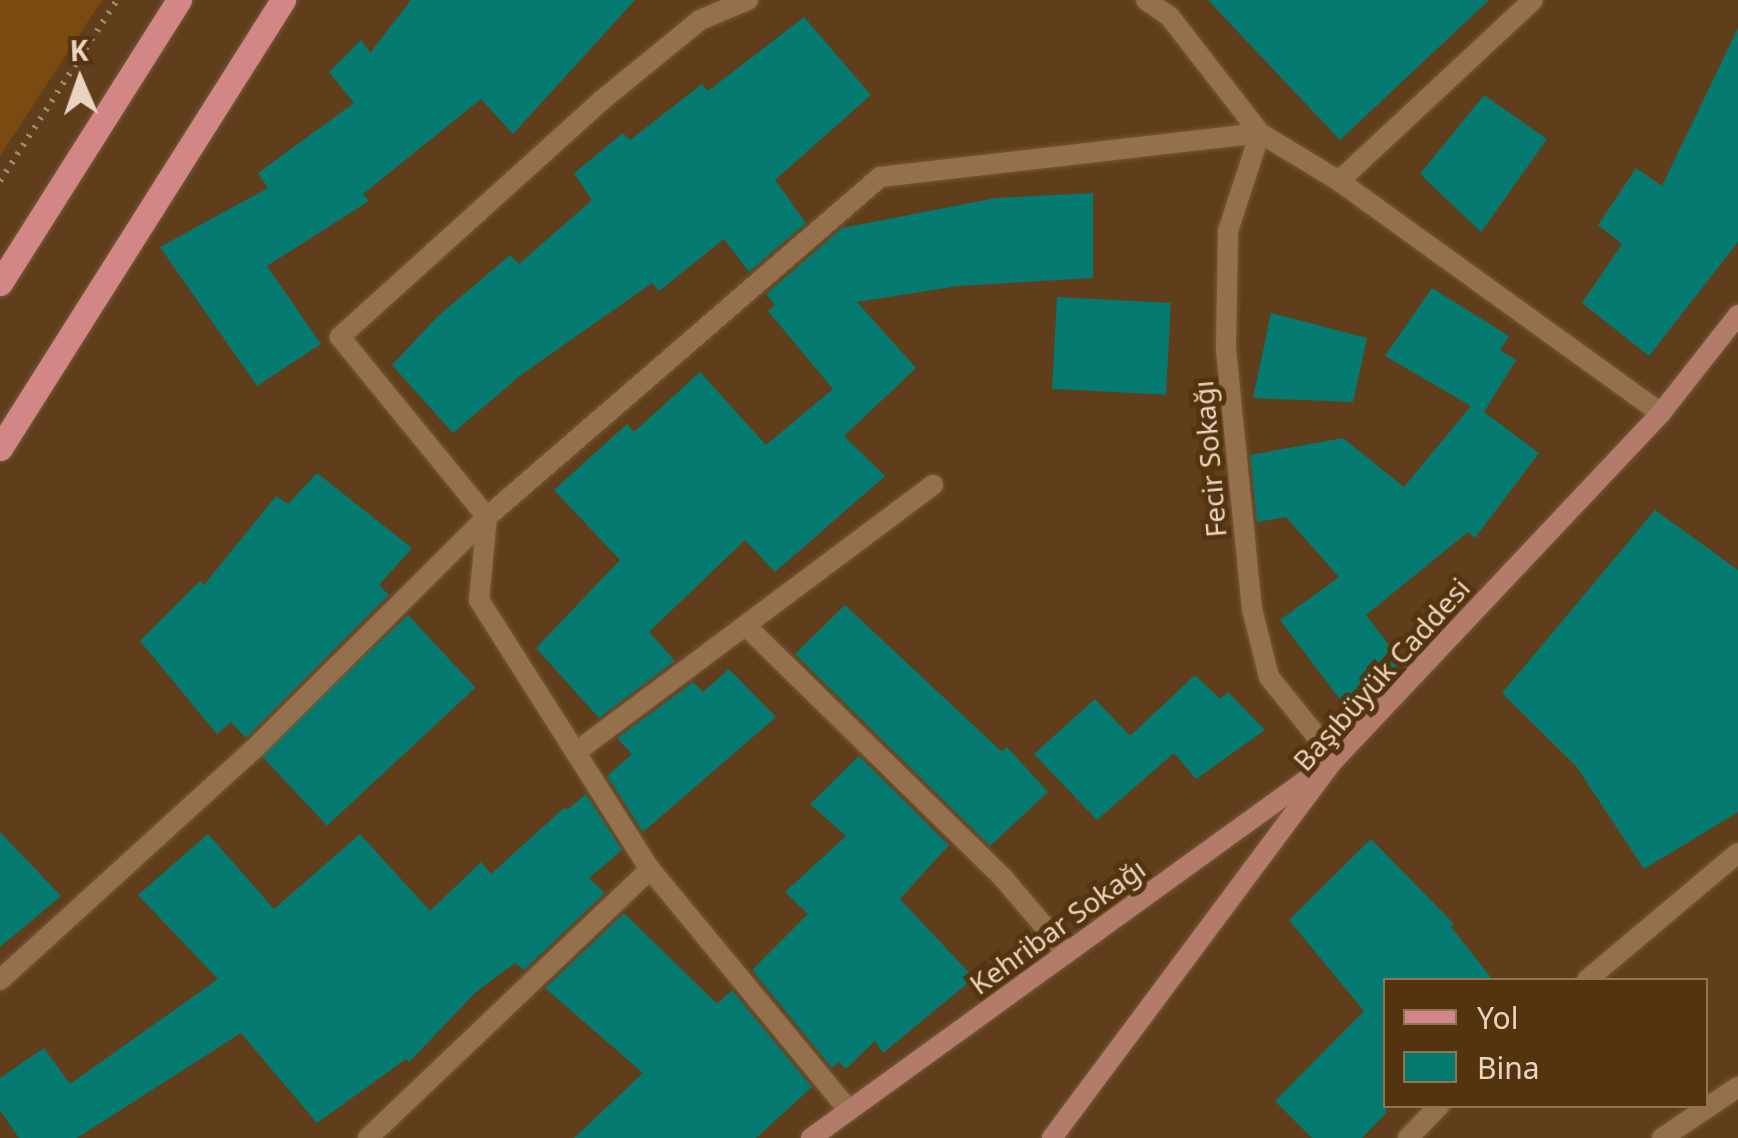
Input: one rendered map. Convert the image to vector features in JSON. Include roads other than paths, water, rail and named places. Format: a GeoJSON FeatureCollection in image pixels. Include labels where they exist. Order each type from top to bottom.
{"type":"FeatureCollection","features":[{"type":"Feature","properties":{"kind":"main road"},"geometry":{"type":"LineString","coordinates":[[0,283],[180,0]]}},
{"type":"Feature","properties":{"kind":"main road"},"geometry":{"type":"LineString","coordinates":[[0,448],[282,0]]}},
{"type":"Feature","properties":{"kind":"main road","name":"Başıbüyük Caddesi"},"geometry":{"type":"LineString","coordinates":[[1052,1138],[1335,759],[1661,414],[1738,315]]}},
{"type":"Feature","properties":{"kind":"main road","name":"Kehribar Sokağı"},"geometry":{"type":"LineString","coordinates":[[811,1138],[1335,759]]}},
{"type":"Feature","properties":{"kind":"street"},"geometry":{"type":"LineString","coordinates":[[748,0],[700,20],[601,100],[340,337],[487,517],[480,600],[650,869],[849,1110]]}},
{"type":"Feature","properties":{"kind":"street"},"geometry":{"type":"LineString","coordinates":[[1146,0],[1174,8],[1260,134],[1339,181],[1661,414]]}},
{"type":"Feature","properties":{"kind":"street"},"geometry":{"type":"LineString","coordinates":[[1339,181],[1533,0]]}},
{"type":"Feature","properties":{"kind":"street"},"geometry":{"type":"LineString","coordinates":[[0,980],[254,749],[487,517],[880,177],[1260,134]]}},
{"type":"Feature","properties":{"kind":"street","name":"Fecir Sokağı"},"geometry":{"type":"LineString","coordinates":[[1260,134],[1228,232],[1226,349],[1252,609],[1269,677],[1335,759]]}},
{"type":"Feature","properties":{"kind":"street"},"geometry":{"type":"LineString","coordinates":[[576,752],[933,485]]}},
{"type":"Feature","properties":{"kind":"street"},"geometry":{"type":"LineString","coordinates":[[747,626],[1004,879],[1067,953]]}},
{"type":"Feature","properties":{"kind":"street"},"geometry":{"type":"LineString","coordinates":[[1589,978],[1738,853]]}},
{"type":"Feature","properties":{"kind":"street"},"geometry":{"type":"LineString","coordinates":[[368,1138],[650,869]]}},
{"type":"Feature","properties":{"kind":"street"},"geometry":{"type":"LineString","coordinates":[[1708,1107],[1738,1087]]}},
{"type":"Feature","properties":{"kind":"street"},"geometry":{"type":"LineString","coordinates":[[1408,1138],[1437,1108]]}},
{"type":"Feature","properties":{"kind":"street"},"geometry":{"type":"LineString","coordinates":[[1662,1138],[1707,1108]]}}]}
